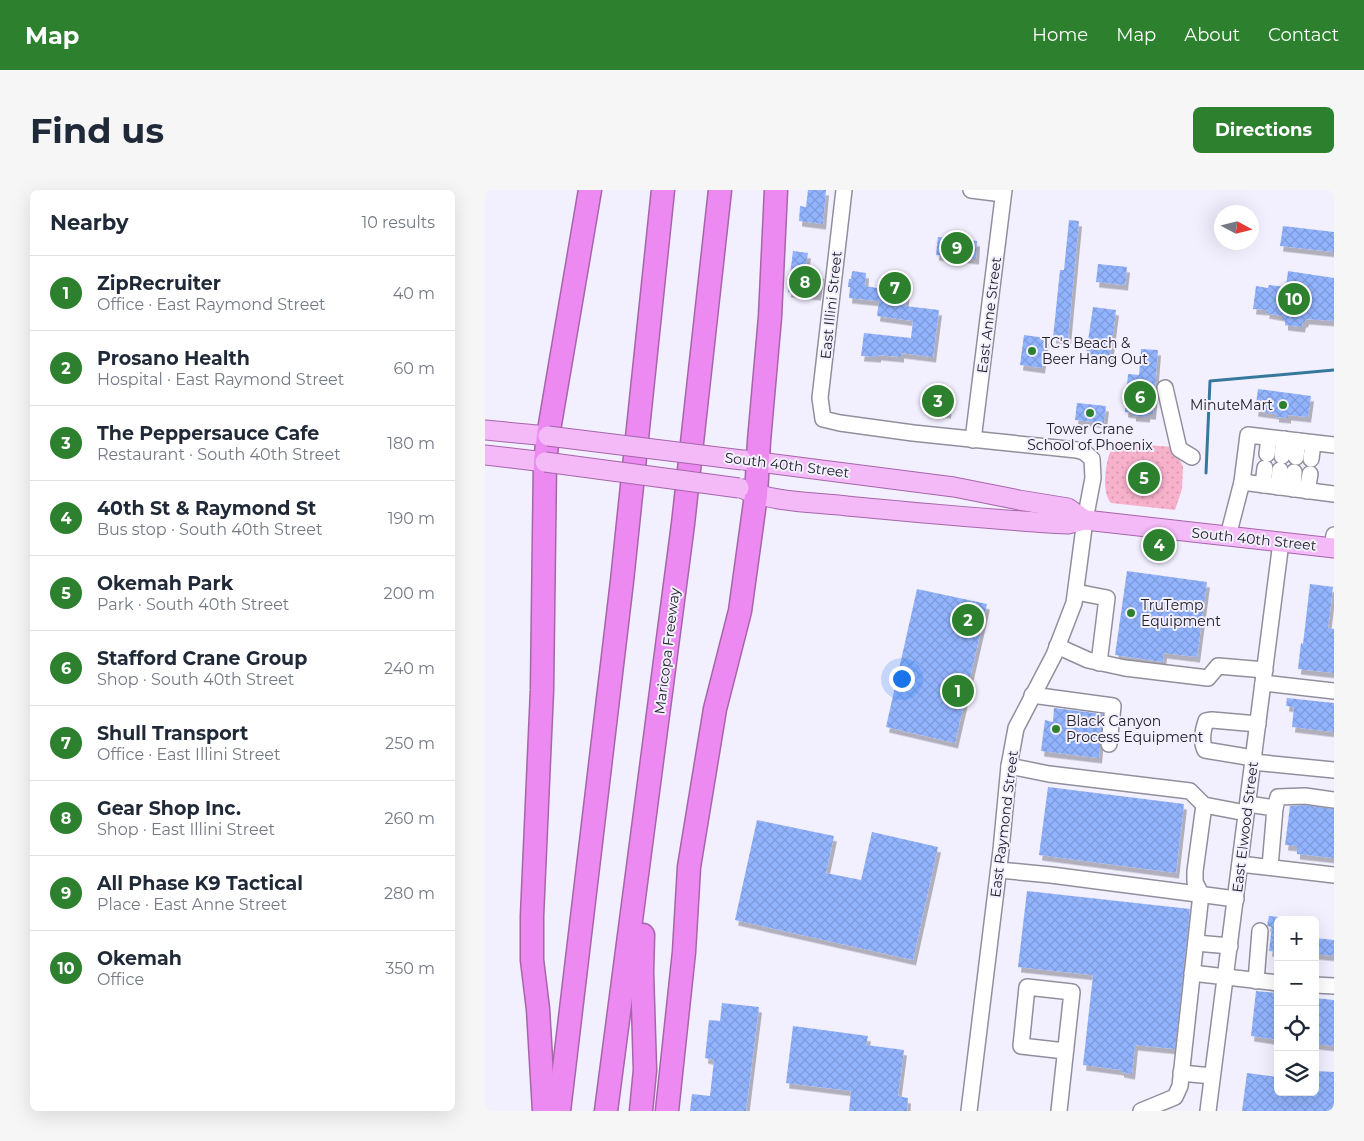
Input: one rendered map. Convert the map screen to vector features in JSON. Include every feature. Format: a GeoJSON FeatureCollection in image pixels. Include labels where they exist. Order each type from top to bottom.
{"type":"FeatureCollection","features":[{"type":"Feature","properties":{"kind":"highway"},"geometry":{"type":"LineString","coordinates":[[544,1111],[532,960],[532,916],[542,690],[545,462],[590,190]]}},
{"type":"Feature","properties":{"kind":"highway"},"geometry":{"type":"LineString","coordinates":[[559,1111],[623,572],[663,190]]}},
{"type":"Feature","properties":{"kind":"highway","name":"Maricopa Freeway"},"geometry":{"type":"LineString","coordinates":[[606,1111],[646,819],[683,524],[720,190]]}},
{"type":"Feature","properties":{"kind":"highway"},"geometry":{"type":"LineString","coordinates":[[667,1111],[684,952],[689,867],[715,709],[740,610],[750,460],[759,440],[770,317],[776,190]]}},
{"type":"Feature","properties":{"kind":"highway"},"geometry":{"type":"LineString","coordinates":[[641,1111],[645,1070],[642,972],[646,819]]}},
{"type":"Feature","properties":{"kind":"main road","name":"South 40th Street"},"geometry":{"type":"LineString","coordinates":[[485,430],[750,460],[954,487],[1068,508],[1085,520]]}},
{"type":"Feature","properties":{"kind":"main road","name":"South 40th Street"},"geometry":{"type":"LineString","coordinates":[[485,455],[748,491],[774,498],[849,506],[1015,521],[1067,524],[1085,520],[1281,542],[1334,544]]}},
{"type":"Feature","properties":{"kind":"street","name":"East Illini Street"},"geometry":{"type":"LineString","coordinates":[[844,190],[820,398],[823,419],[973,440]]}},
{"type":"Feature","properties":{"kind":"street"},"geometry":{"type":"LineString","coordinates":[[971,190],[1004,192]]}},
{"type":"Feature","properties":{"kind":"street","name":"East Anne Street"},"geometry":{"type":"LineString","coordinates":[[973,440],[1004,192]]}},
{"type":"Feature","properties":{"kind":"street"},"geometry":{"type":"LineString","coordinates":[[1165,388],[1179,449],[1192,458]]}},
{"type":"Feature","properties":{"kind":"street"},"geometry":{"type":"LineString","coordinates":[[1228,536],[1242,482],[1247,435],[1334,445]]}},
{"type":"Feature","properties":{"kind":"street"},"geometry":{"type":"LineString","coordinates":[[1284,439],[1288,464],[1285,488]]}},
{"type":"Feature","properties":{"kind":"street"},"geometry":{"type":"LineString","coordinates":[[1284,439],[1288,464],[1285,488]]}},
{"type":"Feature","properties":{"kind":"street"},"geometry":{"type":"LineString","coordinates":[[973,440],[1084,452],[1092,459],[1093,466],[1093,478],[1085,520]]}},
{"type":"Feature","properties":{"kind":"street"},"geometry":{"type":"LineString","coordinates":[[1288,464],[1313,443]]}},
{"type":"Feature","properties":{"kind":"street"},"geometry":{"type":"LineString","coordinates":[[1242,482],[1334,494]]}},
{"type":"Feature","properties":{"kind":"street","name":"East Raymond Street"},"geometry":{"type":"LineString","coordinates":[[969,1111],[999,870],[1009,766],[1017,728],[1057,646],[1075,602],[1085,520]]}},
{"type":"Feature","properties":{"kind":"street","name":"East Elwood Street"},"geometry":{"type":"LineString","coordinates":[[1208,1111],[1281,542]]}},
{"type":"Feature","properties":{"kind":"street"},"geometry":{"type":"LineString","coordinates":[[1076,592],[1107,598],[1099,663]]}},
{"type":"Feature","properties":{"kind":"street"},"geometry":{"type":"LineString","coordinates":[[1057,646],[1088,660],[1125,668],[1208,678],[1219,666],[1334,691]]}},
{"type":"Feature","properties":{"kind":"street"},"geometry":{"type":"LineString","coordinates":[[1032,695],[1113,706],[1109,744]]}},
{"type":"Feature","properties":{"kind":"street"},"geometry":{"type":"LineString","coordinates":[[1257,724],[1207,721],[1204,726],[1203,745],[1205,750],[1253,760],[1334,770]]}},
{"type":"Feature","properties":{"kind":"street"},"geometry":{"type":"LineString","coordinates":[[1009,766],[1049,774],[1190,791],[1204,805],[1275,808]]}},
{"type":"Feature","properties":{"kind":"street"},"geometry":{"type":"LineString","coordinates":[[1270,867],[1275,808],[1278,797],[1305,796],[1334,800]]}},
{"type":"Feature","properties":{"kind":"street"},"geometry":{"type":"LineString","coordinates":[[1141,1111],[1175,1096],[1180,1086],[1201,894],[1195,882],[1195,871],[1204,805]]}},
{"type":"Feature","properties":{"kind":"street"},"geometry":{"type":"LineString","coordinates":[[1240,864],[1334,875]]}},
{"type":"Feature","properties":{"kind":"street"},"geometry":{"type":"LineString","coordinates":[[999,870],[1236,899]]}},
{"type":"Feature","properties":{"kind":"street"},"geometry":{"type":"LineString","coordinates":[[1256,981],[1260,931]]}},
{"type":"Feature","properties":{"kind":"street"},"geometry":{"type":"LineString","coordinates":[[1196,943],[1230,946]]}},
{"type":"Feature","properties":{"kind":"street"},"geometry":{"type":"LineString","coordinates":[[1192,973],[1274,983]]}},
{"type":"Feature","properties":{"kind":"street"},"geometry":{"type":"LineString","coordinates":[[1319,985],[1334,986]]}},
{"type":"Feature","properties":{"kind":"street"},"geometry":{"type":"LineString","coordinates":[[1059,1111],[1073,992],[1027,987],[1021,1046],[1065,1050]]}},
{"type":"Feature","properties":{"kind":"street"},"geometry":{"type":"LineString","coordinates":[[1181,1073],[1212,1076]]}},
{"type":"Feature","properties":{"kind":"shaded area"},"geometry":{"type":"Polygon","coordinates":[[[1120,443],[1174,447],[1183,467],[1182,489],[1175,510],[1111,503],[1105,487],[1106,467],[1110,453],[1120,443]]]}},
{"type":"Feature","properties":{"kind":"building"},"geometry":{"type":"Polygon","coordinates":[[[808,190],[826,190],[823,224],[799,221],[800,206],[806,207],[808,190]]]}},
{"type":"Feature","properties":{"kind":"building"},"geometry":{"type":"Polygon","coordinates":[[[1069,220],[1079,221],[1068,339],[1053,338],[1060,270],[1064,270],[1069,220]]]}},
{"type":"Feature","properties":{"kind":"building"},"geometry":{"type":"Polygon","coordinates":[[[1283,226],[1334,232],[1334,252],[1280,246],[1283,226]]]}},
{"type":"Feature","properties":{"kind":"building"},"geometry":{"type":"Polygon","coordinates":[[[938,237],[977,241],[976,259],[936,255],[938,237]]]}},
{"type":"Feature","properties":{"kind":"building"},"geometry":{"type":"Polygon","coordinates":[[[793,251],[808,253],[805,271],[821,273],[818,295],[788,292],[793,251]]]}},
{"type":"Feature","properties":{"kind":"building"},"geometry":{"type":"Polygon","coordinates":[[[1098,264],[1127,267],[1125,285],[1096,282],[1098,264]]]}},
{"type":"Feature","properties":{"kind":"building"},"geometry":{"type":"Polygon","coordinates":[[[853,271],[866,273],[865,286],[883,289],[884,278],[908,281],[905,306],[939,310],[933,357],[901,353],[901,357],[861,356],[864,333],[911,338],[913,321],[877,316],[879,301],[849,298],[849,279],[851,279],[853,271]]]}},
{"type":"Feature","properties":{"kind":"building"},"geometry":{"type":"Polygon","coordinates":[[[1288,271],[1334,278],[1334,321],[1306,319],[1302,327],[1285,325],[1285,320],[1282,320],[1282,316],[1266,313],[1267,310],[1253,309],[1256,286],[1268,288],[1269,285],[1286,287],[1288,271]]]}},
{"type":"Feature","properties":{"kind":"building"},"geometry":{"type":"Polygon","coordinates":[[[1093,307],[1116,310],[1110,357],[1086,354],[1093,307]]]}},
{"type":"Feature","properties":{"kind":"building","name":"TC's Beach & Beer Hang Out"},"geometry":{"type":"Polygon","coordinates":[[[1024,335],[1046,338],[1042,368],[1020,365],[1024,335]]]}},
{"type":"Feature","properties":{"kind":"building"},"geometry":{"type":"Polygon","coordinates":[[[1141,349],[1158,350],[1153,414],[1147,414],[1147,417],[1133,416],[1133,413],[1125,412],[1128,374],[1139,375],[1141,349]]]}},
{"type":"Feature","properties":{"kind":"building"},"geometry":{"type":"Polygon","coordinates":[[[929,389],[950,391],[948,413],[926,411],[929,389]]]}},
{"type":"Feature","properties":{"kind":"building"},"geometry":{"type":"Polygon","coordinates":[[[1258,389],[1311,396],[1308,417],[1288,415],[1288,418],[1276,417],[1276,414],[1255,411],[1258,389]]]}},
{"type":"Feature","properties":{"kind":"building","name":"Tower Crane School of Phoenix"},"geometry":{"type":"Polygon","coordinates":[[[1077,403],[1106,406],[1104,423],[1075,420],[1077,403]]]}},
{"type":"Feature","properties":{"kind":"building"},"geometry":{"type":"Polygon","coordinates":[[[1127,571],[1207,582],[1197,657],[1164,653],[1163,662],[1115,655],[1127,571]]]}},
{"type":"Feature","properties":{"kind":"building"},"geometry":{"type":"Polygon","coordinates":[[[1310,584],[1333,587],[1328,628],[1334,629],[1334,673],[1298,669],[1310,584]]]}},
{"type":"Feature","properties":{"kind":"building"},"geometry":{"type":"Polygon","coordinates":[[[917,589],[987,604],[955,743],[886,727],[917,589]]]}},
{"type":"Feature","properties":{"kind":"building"},"geometry":{"type":"Polygon","coordinates":[[[1287,698],[1334,703],[1334,732],[1292,727],[1294,707],[1286,706],[1287,698]]]}},
{"type":"Feature","properties":{"kind":"building"},"geometry":{"type":"Polygon","coordinates":[[[1054,708],[1103,714],[1099,758],[1041,751],[1045,720],[1053,722],[1054,708]]]}},
{"type":"Feature","properties":{"kind":"building"},"geometry":{"type":"Polygon","coordinates":[[[1048,787],[1184,804],[1176,873],[1039,855],[1048,787]]]}},
{"type":"Feature","properties":{"kind":"building"},"geometry":{"type":"Polygon","coordinates":[[[1305,805],[1334,809],[1334,858],[1297,854],[1297,846],[1285,845],[1290,806],[1305,805]]]}},
{"type":"Feature","properties":{"kind":"building"},"geometry":{"type":"Polygon","coordinates":[[[757,820],[834,836],[826,873],[861,880],[872,832],[938,847],[913,960],[735,920],[757,820]]]}},
{"type":"Feature","properties":{"kind":"building"},"geometry":{"type":"Polygon","coordinates":[[[1027,891],[1190,909],[1175,1049],[1135,1045],[1132,1074],[1121,1072],[1121,1070],[1083,1065],[1093,975],[1018,967],[1027,891]]]}},
{"type":"Feature","properties":{"kind":"building"},"geometry":{"type":"Polygon","coordinates":[[[1269,916],[1274,917],[1274,952],[1269,951],[1272,927],[1267,926],[1269,916]]]}},
{"type":"Feature","properties":{"kind":"building"},"geometry":{"type":"Polygon","coordinates":[[[1319,938],[1334,940],[1334,956],[1319,954],[1319,938]]]}},
{"type":"Feature","properties":{"kind":"building"},"geometry":{"type":"Polygon","coordinates":[[[1256,991],[1274,993],[1274,1039],[1251,1036],[1256,991]]]}},
{"type":"Feature","properties":{"kind":"building"},"geometry":{"type":"Polygon","coordinates":[[[1319,998],[1334,1000],[1334,1046],[1319,1044],[1319,998]]]}},
{"type":"Feature","properties":{"kind":"building"},"geometry":{"type":"Polygon","coordinates":[[[722,1003],[759,1007],[746,1111],[690,1111],[692,1094],[710,1096],[714,1060],[705,1058],[709,1020],[720,1021],[722,1003]]]}},
{"type":"Feature","properties":{"kind":"building"},"geometry":{"type":"Polygon","coordinates":[[[793,1026],[868,1036],[866,1045],[904,1050],[898,1096],[908,1098],[907,1111],[849,1111],[851,1091],[786,1083],[793,1026]]]}},
{"type":"Feature","properties":{"kind":"building"},"geometry":{"type":"Polygon","coordinates":[[[1319,1071],[1334,1072],[1334,1111],[1242,1111],[1247,1073],[1274,1076],[1274,1096],[1319,1096],[1319,1071]]]}},
{"type":"Feature","properties":{"kind":"waterway"},"geometry":{"type":"LineString","coordinates":[[1206,473],[1210,381],[1334,370]]}},
{"type":"Feature","properties":{"kind":"place","name":"All Phase K9 Tactical"},"geometry":{"type":"Point","coordinates":[957,248]}},
{"type":"Feature","properties":{"kind":"place","name":"Gear Shop Inc."},"geometry":{"type":"Point","coordinates":[805,282]}},
{"type":"Feature","properties":{"kind":"place","name":"Shull Transport"},"geometry":{"type":"Point","coordinates":[895,288]}},
{"type":"Feature","properties":{"kind":"place","name":"Okemah"},"geometry":{"type":"Point","coordinates":[1294,299]}},
{"type":"Feature","properties":{"kind":"place","name":"TC's Beach & Beer Hang Out"},"geometry":{"type":"Point","coordinates":[1032,351]}},
{"type":"Feature","properties":{"kind":"place","name":"Stafford Crane Group"},"geometry":{"type":"Point","coordinates":[1140,397]}},
{"type":"Feature","properties":{"kind":"place","name":"The Peppersauce Cafe"},"geometry":{"type":"Point","coordinates":[938,401]}},
{"type":"Feature","properties":{"kind":"place","name":"MinuteMart"},"geometry":{"type":"Point","coordinates":[1283,405]}},
{"type":"Feature","properties":{"kind":"place","name":"Tower Crane School of Phoenix"},"geometry":{"type":"Point","coordinates":[1090,413]}},
{"type":"Feature","properties":{"kind":"place","name":"Okemah Park"},"geometry":{"type":"Point","coordinates":[1144,478]}},
{"type":"Feature","properties":{"kind":"place","name":"40th St & Raymond St"},"geometry":{"type":"Point","coordinates":[1159,545]}},
{"type":"Feature","properties":{"kind":"place","name":"TruTemp Equipment"},"geometry":{"type":"Point","coordinates":[1131,613]}},
{"type":"Feature","properties":{"kind":"place","name":"Prosano Health"},"geometry":{"type":"Point","coordinates":[968,620]}},
{"type":"Feature","properties":{"kind":"place","name":"ZipRecruiter"},"geometry":{"type":"Point","coordinates":[958,691]}},
{"type":"Feature","properties":{"kind":"place","name":"Black Canyon Process Equipment"},"geometry":{"type":"Point","coordinates":[1056,729]}}]}
